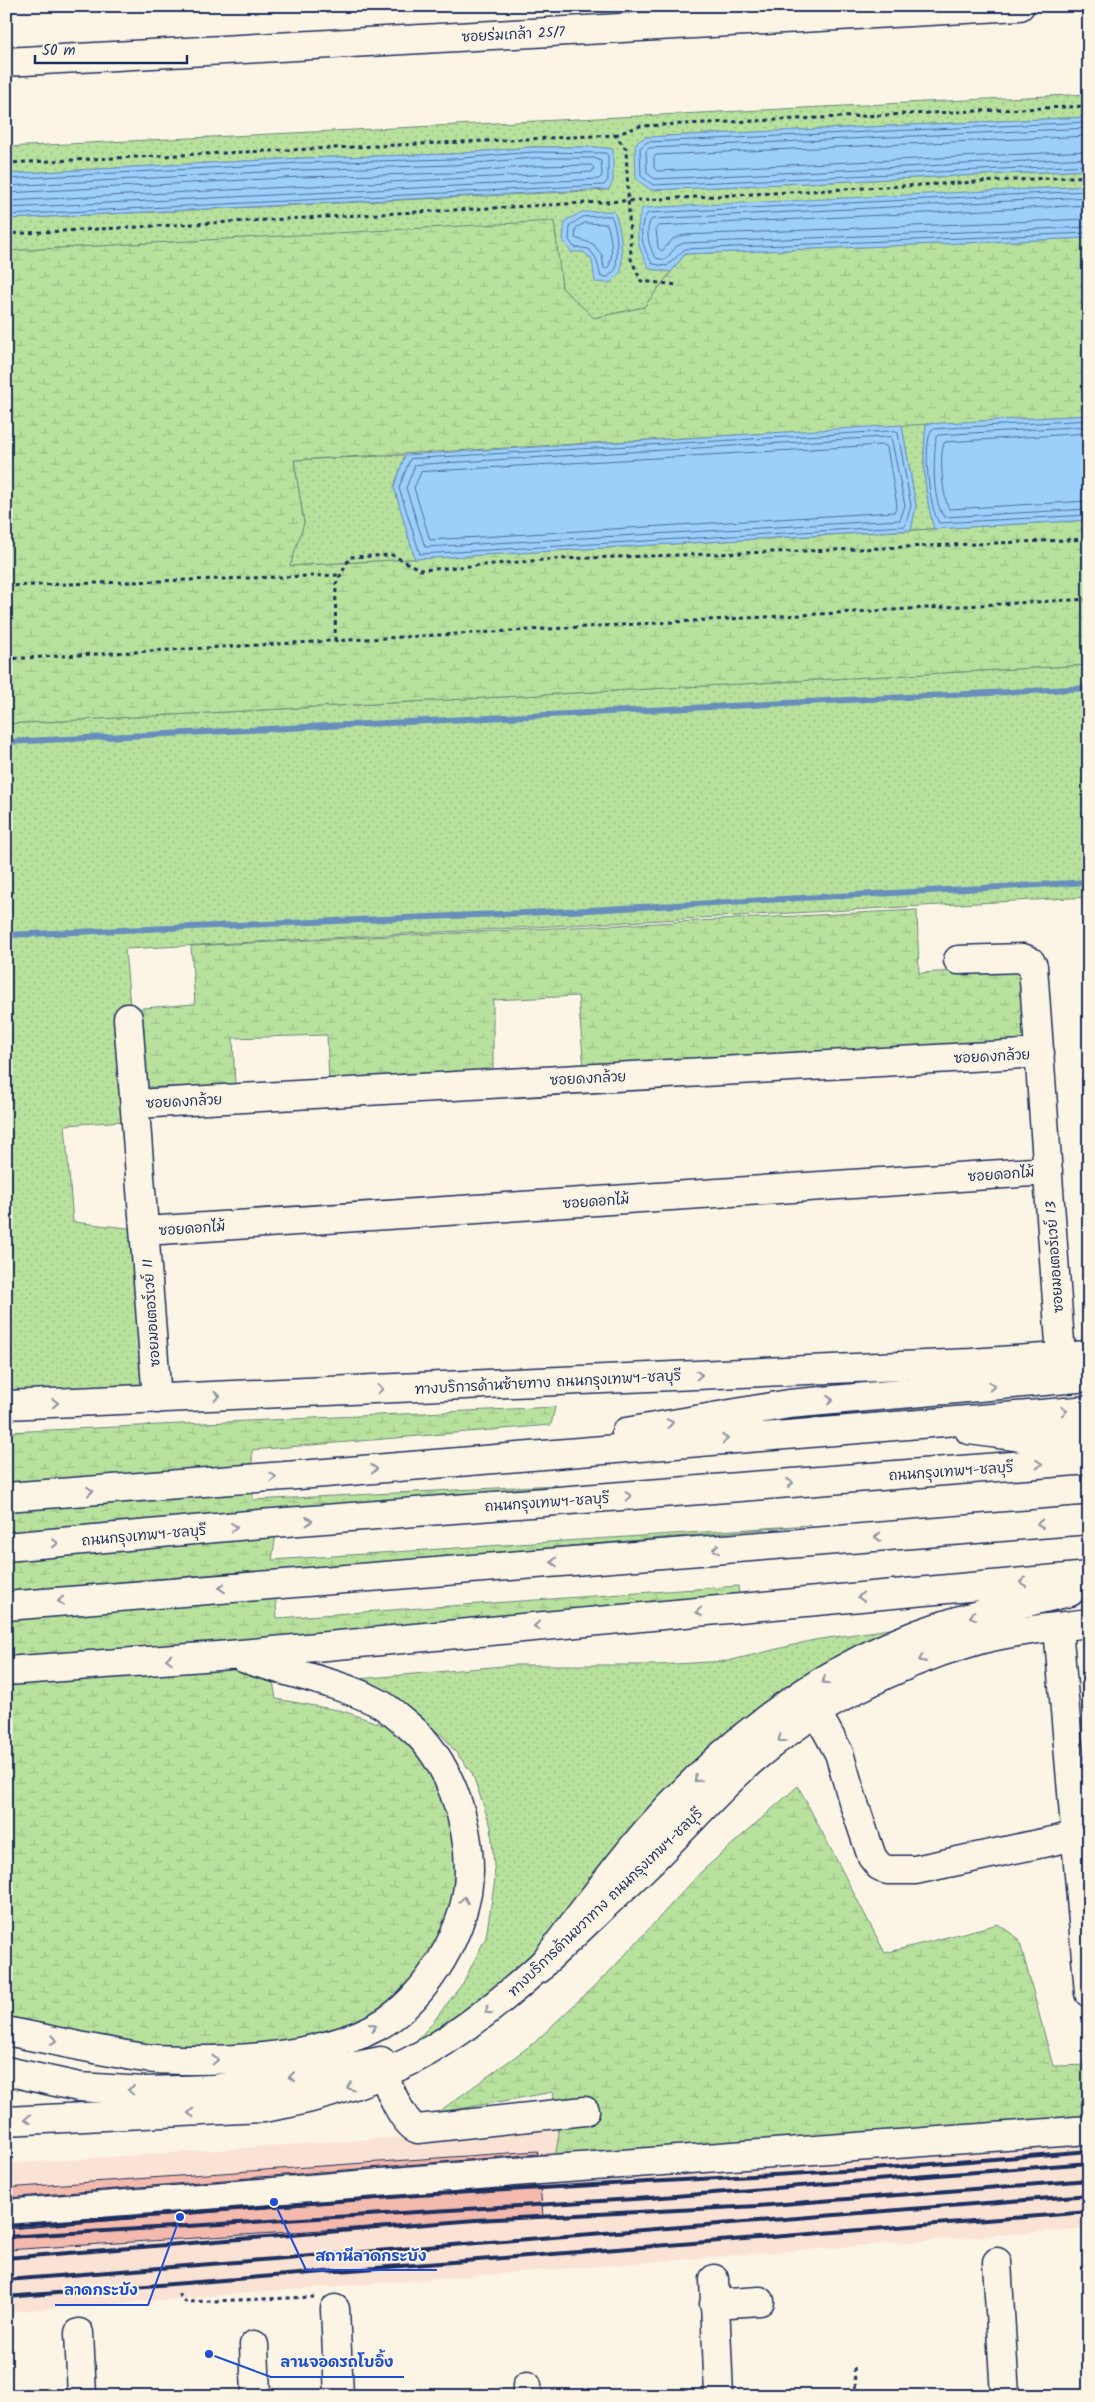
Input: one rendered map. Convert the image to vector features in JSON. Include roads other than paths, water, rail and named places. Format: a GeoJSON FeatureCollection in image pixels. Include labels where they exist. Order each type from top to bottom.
{"type":"FeatureCollection","features":[{"type":"Feature","properties":{"kind":"main road","name":"ซอยร่มเกล้า 25/7"},"geometry":{"type":"LineString","coordinates":[[6,62],[1020,6]]}},
{"type":"Feature","properties":{"kind":"main road","name":"ซอยมอเตอร์เวย์ 13"},"geometry":{"type":"LineString","coordinates":[[958,960],[1023,958],[1030,961],[1035,974],[1061,1358]]}},
{"type":"Feature","properties":{"kind":"main road","name":"ซอยมอเตอร์เวย์ 11"},"geometry":{"type":"LineString","coordinates":[[128,1018],[136,1104],[156,1399]]}},
{"type":"Feature","properties":{"kind":"main road","name":"ซอยดงกล้วย"},"geometry":{"type":"LineString","coordinates":[[136,1104],[1040,1053]]}},
{"type":"Feature","properties":{"kind":"main road","name":"ซอยดอกไม้"},"geometry":{"type":"LineString","coordinates":[[145,1231],[1048,1171]]}},
{"type":"Feature","properties":{"kind":"main road","name":"ทางบริการด้านซ้ายทาง ถนนกรุงเทพฯ-ชลบุรี"},"geometry":{"type":"LineString","coordinates":[[6,1405],[1061,1358],[1089,1355]]}},
{"type":"Feature","properties":{"kind":"main road"},"geometry":{"type":"LineString","coordinates":[[484,1460],[704,1417],[789,1404],[1089,1377]]}},
{"type":"Feature","properties":{"kind":"main road"},"geometry":{"type":"LineString","coordinates":[[6,1497],[1089,1410]]}},
{"type":"Feature","properties":{"kind":"main road"},"geometry":{"type":"LineString","coordinates":[[910,1423],[1036,1439],[1089,1437]]}},
{"type":"Feature","properties":{"kind":"main road","name":"ถนนกรุงเทพฯ-ชลบุรี"},"geometry":{"type":"LineString","coordinates":[[6,1547],[260,1524],[1089,1460]]}},
{"type":"Feature","properties":{"kind":"main road"},"geometry":{"type":"LineString","coordinates":[[6,1606],[1089,1520]]}},
{"type":"Feature","properties":{"kind":"main road"},"geometry":{"type":"LineString","coordinates":[[6,1671],[225,1655],[1089,1576]]}},
{"type":"Feature","properties":{"kind":"main road"},"geometry":{"type":"LineString","coordinates":[[539,1969],[646,1832],[694,1781],[738,1741],[802,1694],[866,1657],[917,1635],[966,1618],[1089,1588]]}},
{"type":"Feature","properties":{"kind":"main road","name":"ทางบริการด้านขวาทาง ถนนกรุงเทพฯ-ชลบุรี"},"geometry":{"type":"LineString","coordinates":[[6,2121],[264,2108],[311,2099],[345,2089],[384,2073],[426,2052],[495,2006],[539,1969],[754,1759],[818,1713],[878,1679],[926,1657],[973,1641],[1017,1632],[1089,1623]]}},
{"type":"Feature","properties":{"kind":"main road"},"geometry":{"type":"LineString","coordinates":[[1058,1627],[1089,1994]]}},
{"type":"Feature","properties":{"kind":"main road"},"geometry":{"type":"LineString","coordinates":[[6,2031],[148,2059],[214,2060],[270,2057],[348,2038],[378,2026],[404,2008],[434,1974],[452,1937],[463,1906],[469,1871],[464,1833],[452,1784],[438,1758],[413,1729],[378,1702],[311,1677],[225,1655]]}},
{"type":"Feature","properties":{"kind":"main road"},"geometry":{"type":"LineString","coordinates":[[818,1713],[839,1753],[852,1801],[872,1857],[879,1866],[886,1870],[915,1870],[1076,1836]]}},
{"type":"Feature","properties":{"kind":"main road"},"geometry":{"type":"LineString","coordinates":[[6,2071],[79,2086],[144,2090],[213,2089],[322,2073],[426,2052]]}},
{"type":"Feature","properties":{"kind":"main road"},"geometry":{"type":"LineString","coordinates":[[384,2073],[405,2118],[413,2128],[418,2129],[585,2111]]}},
{"type":"Feature","properties":{"kind":"main road"},"geometry":{"type":"LineString","coordinates":[[6,2214],[529,2171],[1089,2130]]}},
{"type":"Feature","properties":{"kind":"main road"},"geometry":{"type":"LineString","coordinates":[[997,2262],[1005,2396]]}},
{"type":"Feature","properties":{"kind":"main road"},"geometry":{"type":"LineString","coordinates":[[719,2396],[714,2291],[760,2301]]}},
{"type":"Feature","properties":{"kind":"main road"},"geometry":{"type":"LineString","coordinates":[[334,2308],[339,2396]]}},
{"type":"Feature","properties":{"kind":"main road"},"geometry":{"type":"LineString","coordinates":[[79,2333],[82,2396]]}},
{"type":"Feature","properties":{"kind":"main road"},"geometry":{"type":"LineString","coordinates":[[254,2345],[256,2396]]}},
{"type":"Feature","properties":{"kind":"water"},"geometry":{"type":"Polygon","coordinates":[[[1089,117],[1089,170],[651,190],[636,179],[635,144],[645,137],[1089,117]]]}},
{"type":"Feature","properties":{"kind":"water"},"geometry":{"type":"Polygon","coordinates":[[[532,147],[595,147],[613,149],[613,181],[609,189],[6,219],[6,174],[301,158],[452,154],[532,147]]]}},
{"type":"Feature","properties":{"kind":"water"},"geometry":{"type":"Polygon","coordinates":[[[1089,186],[1089,238],[685,254],[671,272],[650,269],[642,254],[638,239],[638,225],[642,208],[1089,186]]]}},
{"type":"Feature","properties":{"kind":"water"},"geometry":{"type":"Polygon","coordinates":[[[614,211],[621,241],[621,272],[610,283],[595,282],[592,260],[584,252],[571,252],[563,240],[565,221],[582,212],[614,211]]]}},
{"type":"Feature","properties":{"kind":"water"},"geometry":{"type":"Polygon","coordinates":[[[1089,415],[1089,520],[934,529],[925,477],[926,424],[1089,415]]]}},
{"type":"Feature","properties":{"kind":"water"},"geometry":{"type":"Polygon","coordinates":[[[902,425],[916,506],[911,530],[415,559],[394,487],[405,455],[902,425]]]}},
{"type":"Feature","properties":{"kind":"waterway"},"geometry":{"type":"LineString","coordinates":[[6,742],[1089,688]]}},
{"type":"Feature","properties":{"kind":"waterway"},"geometry":{"type":"LineString","coordinates":[[6,935],[570,911],[1089,882]]}},
{"type":"Feature","properties":{"kind":"railway"},"geometry":{"type":"LineString","coordinates":[[6,2226],[418,2195],[860,2170],[1089,2151]]}},
{"type":"Feature","properties":{"kind":"railway"},"geometry":{"type":"LineString","coordinates":[[6,2237],[650,2198],[1089,2163]]}},
{"type":"Feature","properties":{"kind":"railway"},"geometry":{"type":"LineString","coordinates":[[6,2258],[476,2220],[758,2206],[1089,2180]]}},
{"type":"Feature","properties":{"kind":"railway"},"geometry":{"type":"LineString","coordinates":[[6,2280],[1089,2195]]}},
{"type":"Feature","properties":{"kind":"railway"},"geometry":{"type":"LineString","coordinates":[[6,2297],[1089,2212]]}},
{"type":"Feature","properties":{"kind":"place","name":"สถานีลาดกระบัง"},"geometry":{"type":"Point","coordinates":[274,2202]}},
{"type":"Feature","properties":{"kind":"place","name":"ลาดกระบัง"},"geometry":{"type":"Point","coordinates":[180,2217]}},
{"type":"Feature","properties":{"kind":"place","name":"ลานจอดรถโบอิ้ง"},"geometry":{"type":"Point","coordinates":[209,2354]}}]}
